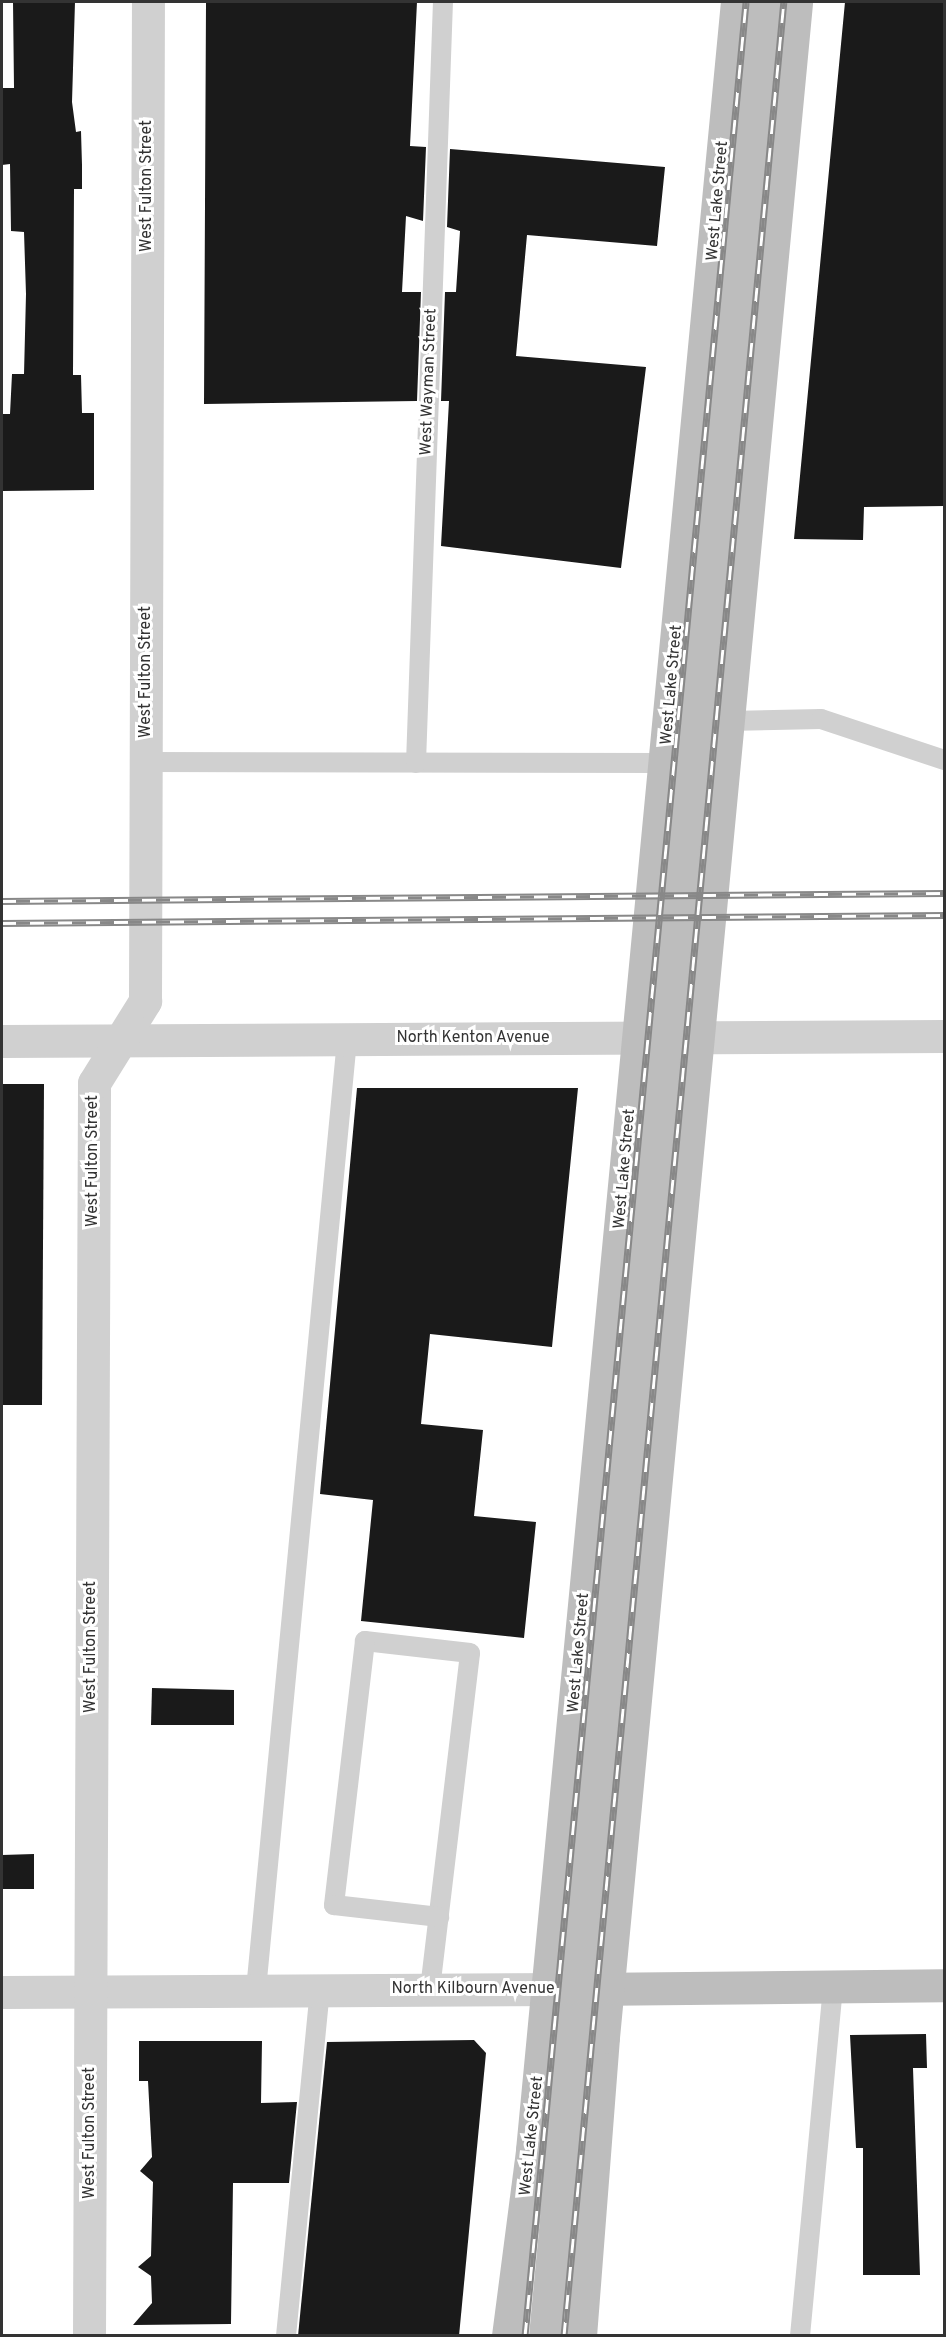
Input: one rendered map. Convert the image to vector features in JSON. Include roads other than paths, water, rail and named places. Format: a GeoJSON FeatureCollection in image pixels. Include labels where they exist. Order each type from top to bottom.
{"type":"FeatureCollection","features":[{"type":"Feature","properties":{"kind":"main road","name":"West Lake Street"},"geometry":{"type":"LineString","coordinates":[[668,1038],[665,763],[737,2]]}},
{"type":"Feature","properties":{"kind":"main road","name":"West Lake Street"},"geometry":{"type":"LineString","coordinates":[[545,2336],[765,2]]}},
{"type":"Feature","properties":{"kind":"main road","name":"West Lake Street"},"geometry":{"type":"LineString","coordinates":[[668,1038],[728,721],[796,2]]}},
{"type":"Feature","properties":{"kind":"main road","name":"North Kilbourn Avenue"},"geometry":{"type":"LineString","coordinates":[[578,1989],[945,1985]]}},
{"type":"Feature","properties":{"kind":"main road","name":"West Lake Street"},"geometry":{"type":"LineString","coordinates":[[508,2336],[578,1989]]}},
{"type":"Feature","properties":{"kind":"main road","name":"West Lake Street"},"geometry":{"type":"LineString","coordinates":[[578,1989],[580,2336]]}},
{"type":"Feature","properties":{"kind":"street","name":"West Fulton Street"},"geometry":{"type":"LineString","coordinates":[[89,2336],[94,1083],[118,1040],[145,1001],[148,2]]}},
{"type":"Feature","properties":{"kind":"street","name":"North Kenton Avenue"},"geometry":{"type":"LineString","coordinates":[[2,1041],[945,1036]]}},
{"type":"Feature","properties":{"kind":"street","name":"North Kilbourn Avenue"},"geometry":{"type":"LineString","coordinates":[[2,1992],[578,1989]]}},
{"type":"Feature","properties":{"kind":"lane","name":"West Wayman Street"},"geometry":{"type":"LineString","coordinates":[[416,763],[443,2]]}},
{"type":"Feature","properties":{"kind":"lane"},"geometry":{"type":"LineString","coordinates":[[728,721],[821,719],[945,760]]}},
{"type":"Feature","properties":{"kind":"lane"},"geometry":{"type":"LineString","coordinates":[[146,762],[665,763]]}},
{"type":"Feature","properties":{"kind":"lane"},"geometry":{"type":"LineString","coordinates":[[256,1990],[347,1039]]}},
{"type":"Feature","properties":{"kind":"lane"},"geometry":{"type":"LineString","coordinates":[[430,1989],[439,1917],[470,1653],[365,1641],[334,1905],[439,1917]]}},
{"type":"Feature","properties":{"kind":"lane"},"geometry":{"type":"LineString","coordinates":[[800,2336],[833,1986]]}},
{"type":"Feature","properties":{"kind":"lane"},"geometry":{"type":"LineString","coordinates":[[286,2336],[320,1990]]}},
{"type":"Feature","properties":{"kind":"railway"},"geometry":{"type":"LineString","coordinates":[[525,2336],[746,2]]}},
{"type":"Feature","properties":{"kind":"railway"},"geometry":{"type":"LineString","coordinates":[[564,2336],[784,2]]}},
{"type":"Feature","properties":{"kind":"railway"},"geometry":{"type":"LineString","coordinates":[[2,901],[944,893]]}},
{"type":"Feature","properties":{"kind":"railway"},"geometry":{"type":"LineString","coordinates":[[2,923],[944,915]]}}]}
